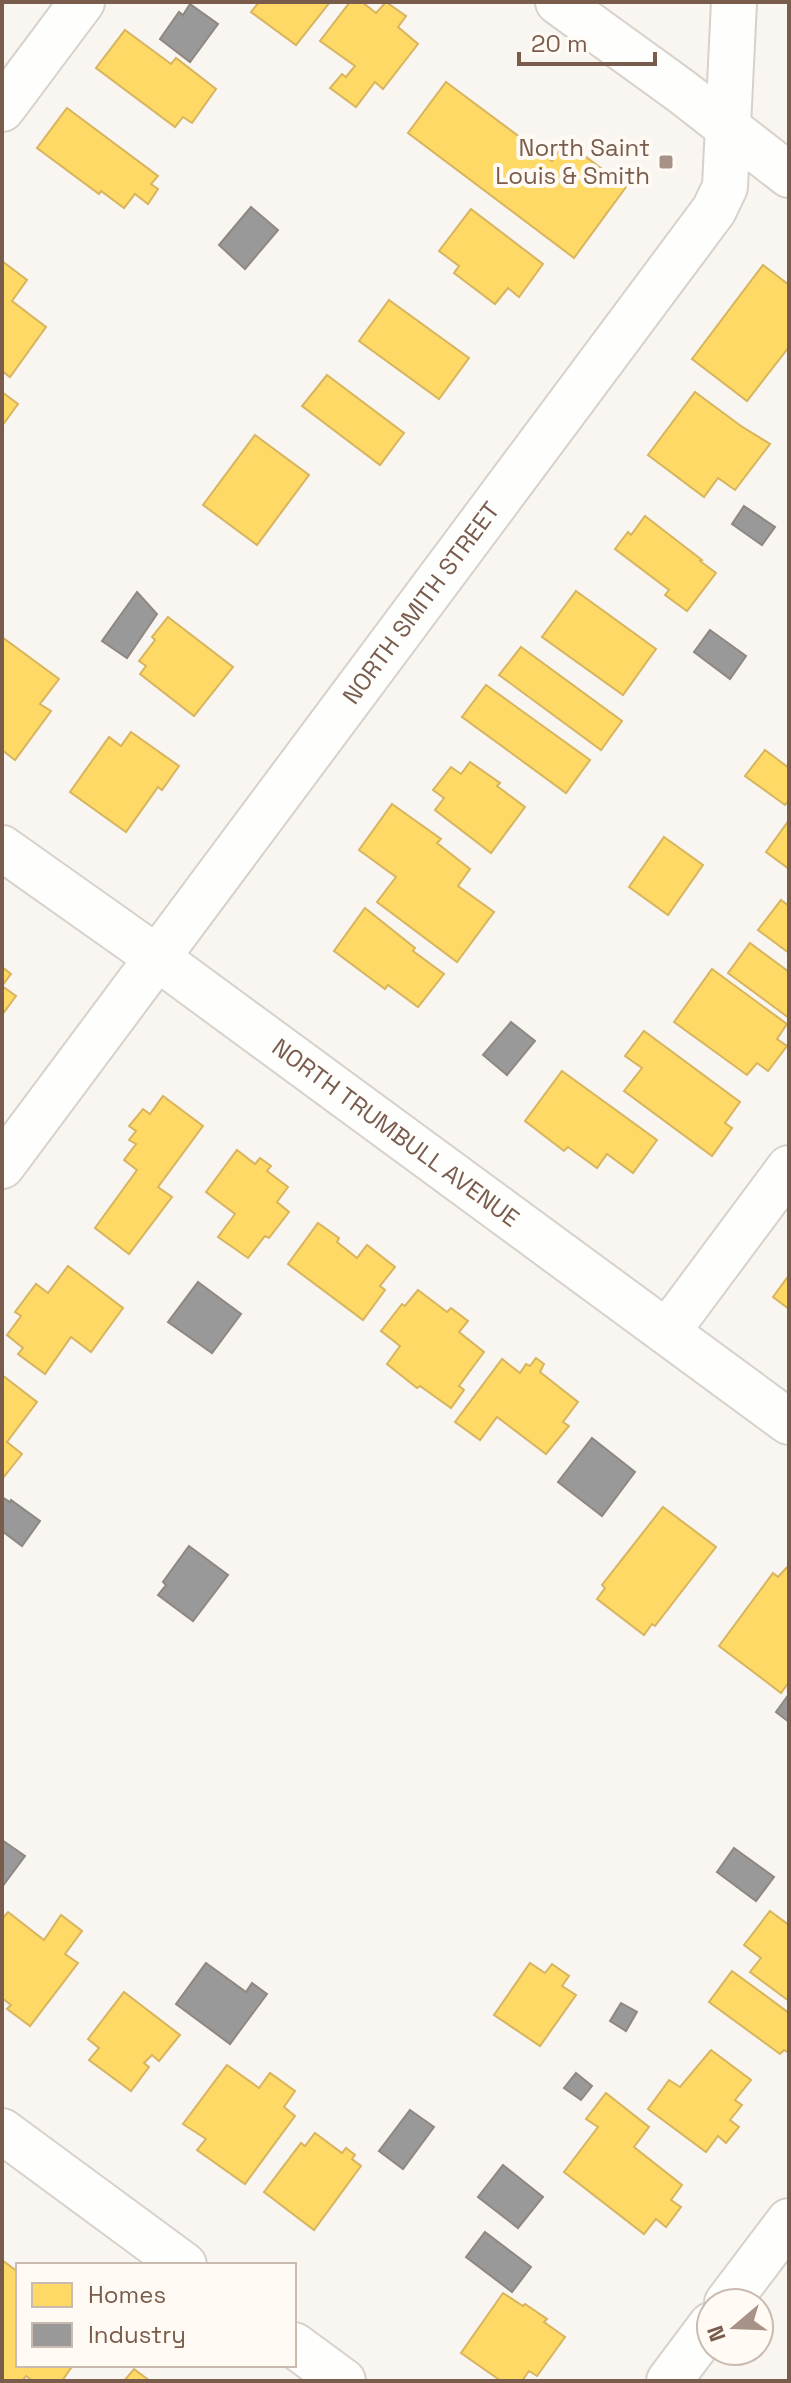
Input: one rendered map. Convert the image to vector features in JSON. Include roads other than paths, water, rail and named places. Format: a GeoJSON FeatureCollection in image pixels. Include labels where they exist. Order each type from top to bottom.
{"type":"FeatureCollection","features":[{"type":"Feature","properties":{"kind":"street"},"geometry":{"type":"LineString","coordinates":[[2,109],[82,2]]}},
{"type":"Feature","properties":{"kind":"street"},"geometry":{"type":"LineString","coordinates":[[558,2],[789,175]]}},
{"type":"Feature","properties":{"kind":"street","name":"NORTH SMITH STREET"},"geometry":{"type":"LineString","coordinates":[[2,1166],[714,210],[725,187],[734,2]]}},
{"type":"Feature","properties":{"kind":"street","name":"NORTH TRUMBULL AVENUE"},"geometry":{"type":"LineString","coordinates":[[2,848],[156,957],[789,1422]]}},
{"type":"Feature","properties":{"kind":"street"},"geometry":{"type":"LineString","coordinates":[[667,1332],[789,1168]]}},
{"type":"Feature","properties":{"kind":"street"},"geometry":{"type":"LineString","coordinates":[[2,2131],[181,2263]]}},
{"type":"Feature","properties":{"kind":"street"},"geometry":{"type":"LineString","coordinates":[[739,2287],[789,2221]]}},
{"type":"Feature","properties":{"kind":"street"},"geometry":{"type":"LineString","coordinates":[[296,2346],[343,2381]]}},
{"type":"Feature","properties":{"kind":"street"},"geometry":{"type":"LineString","coordinates":[[669,2381],[695,2346]]}},
{"type":"Feature","properties":{"kind":"place","name":"North Saint Louis & Smith"},"geometry":{"type":"Point","coordinates":[666,162]}}]}
